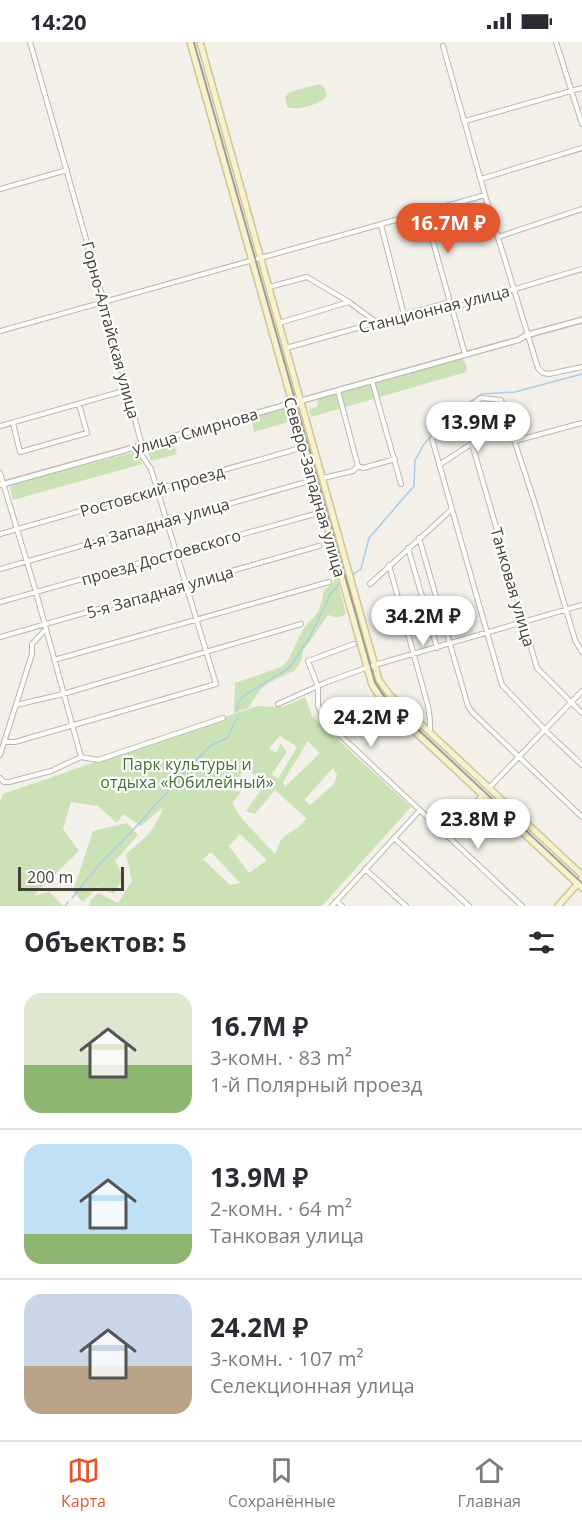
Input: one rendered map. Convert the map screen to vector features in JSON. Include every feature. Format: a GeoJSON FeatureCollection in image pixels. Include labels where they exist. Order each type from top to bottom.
{"type":"FeatureCollection","features":[{"type":"Feature","properties":{"kind":"main road","name":"Северо-Западная улица"},"geometry":{"type":"LineString","coordinates":[[190,42],[372,685],[384,703],[580,886]]}},
{"type":"Feature","properties":{"kind":"main road","name":"Северо-Западная улица"},"geometry":{"type":"LineString","coordinates":[[200,42],[379,680],[386,691],[582,877]]}},
{"type":"Feature","properties":{"kind":"main road"},"geometry":{"type":"LineString","coordinates":[[558,906],[580,886],[582,877]]}},
{"type":"Feature","properties":{"kind":"street","name":"Горно-Алтайская улица"},"geometry":{"type":"LineString","coordinates":[[30,42],[104,303],[142,446],[141,454],[151,469],[216,684],[72,726]]}},
{"type":"Feature","properties":{"kind":"street"},"geometry":{"type":"LineString","coordinates":[[556,42],[582,124]]}},
{"type":"Feature","properties":{"kind":"street"},"geometry":{"type":"LineString","coordinates":[[443,46],[485,195],[538,368],[543,373],[549,374],[582,368]]}},
{"type":"Feature","properties":{"kind":"street"},"geometry":{"type":"LineString","coordinates":[[465,121],[582,88]]}},
{"type":"Feature","properties":{"kind":"street"},"geometry":{"type":"LineString","coordinates":[[481,179],[582,148]]}},
{"type":"Feature","properties":{"kind":"street"},"geometry":{"type":"LineString","coordinates":[[0,189],[67,171]]}},
{"type":"Feature","properties":{"kind":"street"},"geometry":{"type":"LineString","coordinates":[[0,331],[485,195]]}},
{"type":"Feature","properties":{"kind":"street"},"geometry":{"type":"LineString","coordinates":[[498,237],[582,209]]}},
{"type":"Feature","properties":{"kind":"street"},"geometry":{"type":"LineString","coordinates":[[425,213],[465,354]]}},
{"type":"Feature","properties":{"kind":"street"},"geometry":{"type":"LineString","coordinates":[[381,225],[404,315]]}},
{"type":"Feature","properties":{"kind":"street","name":"Станционная улица"},"geometry":{"type":"LineString","coordinates":[[286,348],[404,315],[514,290],[582,269]]}},
{"type":"Feature","properties":{"kind":"street"},"geometry":{"type":"LineString","coordinates":[[268,287],[307,277],[349,302],[376,323]]}},
{"type":"Feature","properties":{"kind":"street"},"geometry":{"type":"LineString","coordinates":[[279,323],[349,302]]}},
{"type":"Feature","properties":{"kind":"street","name":"улица Смирнова"},"geometry":{"type":"LineString","coordinates":[[2,484],[518,340],[527,335],[582,320]]}},
{"type":"Feature","properties":{"kind":"street"},"geometry":{"type":"LineString","coordinates":[[372,381],[401,484]]}},
{"type":"Feature","properties":{"kind":"street"},"geometry":{"type":"LineString","coordinates":[[0,426],[127,390]]}},
{"type":"Feature","properties":{"kind":"street"},"geometry":{"type":"LineString","coordinates":[[338,390],[358,466]]}},
{"type":"Feature","properties":{"kind":"street"},"geometry":{"type":"LineString","coordinates":[[582,652],[575,640],[501,400],[481,398],[460,413],[432,439],[451,510],[502,685],[582,765]]}},
{"type":"Feature","properties":{"kind":"street"},"geometry":{"type":"LineString","coordinates":[[13,423],[20,452],[87,433],[79,404]]}},
{"type":"Feature","properties":{"kind":"street"},"geometry":{"type":"LineString","coordinates":[[515,441],[582,423]]}},
{"type":"Feature","properties":{"kind":"street"},"geometry":{"type":"LineString","coordinates":[[439,465],[494,429],[509,425]]}},
{"type":"Feature","properties":{"kind":"street","name":"Танковая улица"},"geometry":{"type":"LineString","coordinates":[[472,444],[537,668],[582,713]]}},
{"type":"Feature","properties":{"kind":"street","name":"Ростовский проезд"},"geometry":{"type":"LineString","coordinates":[[0,534],[304,447]]}},
{"type":"Feature","properties":{"kind":"street"},"geometry":{"type":"LineString","coordinates":[[358,466],[363,468],[395,459]]}},
{"type":"Feature","properties":{"kind":"street"},"geometry":{"type":"LineString","coordinates":[[323,478],[353,471],[358,466]]}},
{"type":"Feature","properties":{"kind":"street"},"geometry":{"type":"LineString","coordinates":[[0,473],[36,592],[81,757]]}},
{"type":"Feature","properties":{"kind":"street","name":"4-я Западная улица"},"geometry":{"type":"LineString","coordinates":[[0,569],[313,480]]}},
{"type":"Feature","properties":{"kind":"street"},"geometry":{"type":"LineString","coordinates":[[370,584],[451,510]]}},
{"type":"Feature","properties":{"kind":"street","name":"проезд Достоевского"},"geometry":{"type":"LineString","coordinates":[[0,602],[322,512]]}},
{"type":"Feature","properties":{"kind":"street"},"geometry":{"type":"LineString","coordinates":[[419,538],[468,706],[582,817]]}},
{"type":"Feature","properties":{"kind":"street","name":"5-я Западная улица"},"geometry":{"type":"LineString","coordinates":[[0,636],[319,546]]}},
{"type":"Feature","properties":{"kind":"street"},"geometry":{"type":"LineString","coordinates":[[408,548],[436,648]]}},
{"type":"Feature","properties":{"kind":"street"},"geometry":{"type":"LineString","coordinates":[[389,565],[428,706],[430,732]]}},
{"type":"Feature","properties":{"kind":"street"},"geometry":{"type":"LineString","coordinates":[[54,660],[329,582]]}},
{"type":"Feature","properties":{"kind":"street"},"geometry":{"type":"LineString","coordinates":[[278,704],[375,665],[582,605]]}},
{"type":"Feature","properties":{"kind":"street"},"geometry":{"type":"LineString","coordinates":[[16,705],[63,694],[301,624]]}},
{"type":"Feature","properties":{"kind":"street"},"geometry":{"type":"LineString","coordinates":[[0,754],[32,654],[32,644],[46,629]]}},
{"type":"Feature","properties":{"kind":"street"},"geometry":{"type":"LineString","coordinates":[[354,644],[308,661],[318,687],[318,706],[326,722],[522,906]]}},
{"type":"Feature","properties":{"kind":"street"},"geometry":{"type":"LineString","coordinates":[[489,788],[582,691]]}},
{"type":"Feature","properties":{"kind":"street"},"geometry":{"type":"LineString","coordinates":[[0,778],[4,782],[9,782],[51,771],[81,757],[98,760],[223,718]]}},
{"type":"Feature","properties":{"kind":"street"},"geometry":{"type":"LineString","coordinates":[[4,742],[15,742],[72,726]]}},
{"type":"Feature","properties":{"kind":"street"},"geometry":{"type":"LineString","coordinates":[[445,834],[483,795]]}},
{"type":"Feature","properties":{"kind":"street"},"geometry":{"type":"LineString","coordinates":[[332,906],[420,810]]}},
{"type":"Feature","properties":{"kind":"street"},"geometry":{"type":"LineString","coordinates":[[394,838],[469,906]]}},
{"type":"Feature","properties":{"kind":"street"},"geometry":{"type":"LineString","coordinates":[[365,869],[406,906]]}},
{"type":"Feature","properties":{"kind":"street"},"geometry":{"type":"LineString","coordinates":[[336,901],[342,906]]}},
{"type":"Feature","properties":{"kind":"green space"},"geometry":{"type":"Polygon","coordinates":[[[319,84],[324,87],[327,96],[324,99],[302,108],[287,107],[285,97],[290,92],[319,84]]]}},
{"type":"Feature","properties":{"kind":"green space"},"geometry":{"type":"Polygon","coordinates":[[[460,358],[464,360],[466,372],[311,417],[309,409],[317,407],[318,399],[460,358]]]}},
{"type":"Feature","properties":{"kind":"green space"},"geometry":{"type":"Polygon","coordinates":[[[284,409],[288,411],[291,421],[254,432],[253,417],[284,409]]]}},
{"type":"Feature","properties":{"kind":"green space"},"geometry":{"type":"Polygon","coordinates":[[[170,441],[177,454],[151,461],[148,451],[150,447],[170,441]]]}},
{"type":"Feature","properties":{"kind":"green space"},"geometry":{"type":"Polygon","coordinates":[[[134,452],[138,453],[142,464],[13,500],[11,484],[134,452]]]}},
{"type":"Feature","properties":{"kind":"green space"},"geometry":{"type":"Polygon","coordinates":[[[337,578],[346,614],[339,617],[328,615],[303,651],[301,661],[295,670],[267,684],[248,708],[234,713],[235,683],[281,667],[287,662],[303,629],[319,611],[324,591],[337,578]]]}},
{"type":"Feature","properties":{"kind":"green space","name":"Парк культуры и отдыха «Юбилейный»"},"geometry":{"type":"Polygon","coordinates":[[[305,697],[312,716],[411,807],[322,906],[89,906],[90,901],[98,893],[118,903],[132,881],[126,854],[153,828],[163,807],[141,826],[123,814],[117,823],[98,806],[71,802],[63,829],[79,851],[33,896],[49,892],[64,906],[0,906],[0,802],[3,794],[257,706],[283,707],[305,697]],[[280,736],[269,748],[276,753],[281,744],[287,752],[272,774],[278,779],[297,747],[280,736]],[[308,741],[283,782],[285,787],[320,753],[308,741]],[[333,768],[304,800],[310,805],[334,784],[337,775],[333,768]],[[247,769],[237,778],[227,782],[231,790],[241,792],[232,803],[242,819],[275,854],[281,840],[300,826],[306,818],[275,790],[255,814],[246,811],[266,783],[247,769]],[[240,834],[229,846],[249,873],[267,860],[240,834]],[[211,852],[203,859],[230,885],[240,883],[211,852]]]}},
{"type":"Feature","properties":{"kind":"green space"},"geometry":{"type":"Polygon","coordinates":[[[127,823],[138,835],[115,861],[124,876],[114,894],[97,887],[83,902],[73,891],[93,831],[127,823]]]}},
{"type":"Feature","properties":{"kind":"waterway"},"geometry":{"type":"LineString","coordinates":[[352,575],[361,569],[369,538],[414,486],[415,460],[424,444],[450,417],[481,394],[515,392],[582,374]]}},
{"type":"Feature","properties":{"kind":"waterway"},"geometry":{"type":"LineString","coordinates":[[237,711],[239,701],[245,695],[289,668],[310,637],[330,595],[340,583]]}},
{"type":"Feature","properties":{"kind":"waterway"},"geometry":{"type":"LineString","coordinates":[[72,898],[98,866],[210,746],[227,738],[237,718]]}},
{"type":"Feature","properties":{"kind":"waterway"},"geometry":{"type":"LineString","coordinates":[[65,906],[68,902]]}},
{"type":"Feature","properties":{"kind":"tram line"},"geometry":{"type":"LineString","coordinates":[[194,42],[375,682],[387,700],[582,883]]}}]}
